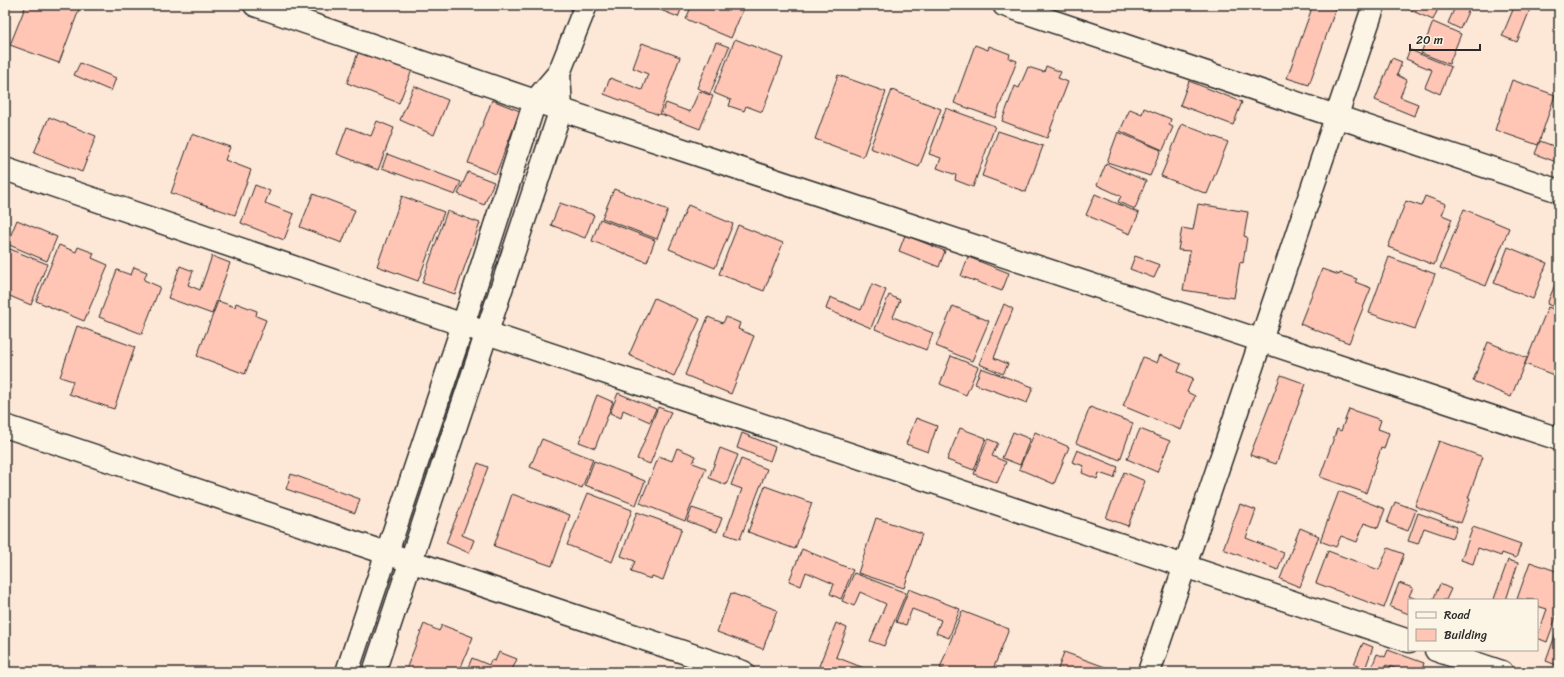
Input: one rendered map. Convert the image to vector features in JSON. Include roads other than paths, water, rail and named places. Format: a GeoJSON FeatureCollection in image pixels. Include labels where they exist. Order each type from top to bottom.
{"type":"FeatureCollection","features":[{"type":"Feature","properties":{"kind":"street"},"geometry":{"type":"LineString","coordinates":[[255,5],[535,101],[1559,439]]}},
{"type":"Feature","properties":{"kind":"street"},"geometry":{"type":"LineString","coordinates":[[346,672],[463,325],[535,101],[559,73],[586,5]]}},
{"type":"Feature","properties":{"kind":"street"},"geometry":{"type":"LineString","coordinates":[[1004,5],[1559,191]]}},
{"type":"Feature","properties":{"kind":"street"},"geometry":{"type":"LineString","coordinates":[[1149,672],[1374,5]]}},
{"type":"Feature","properties":{"kind":"street"},"geometry":{"type":"LineString","coordinates":[[374,672],[561,109],[559,73]]}},
{"type":"Feature","properties":{"kind":"street"},"geometry":{"type":"LineString","coordinates":[[5,169],[463,325],[1408,641]]}},
{"type":"Feature","properties":{"kind":"street"},"geometry":{"type":"LineString","coordinates":[[5,426],[743,672]]}},
{"type":"Feature","properties":{"kind":"street"},"geometry":{"type":"LineString","coordinates":[[1439,651],[1502,672]]}}]}
